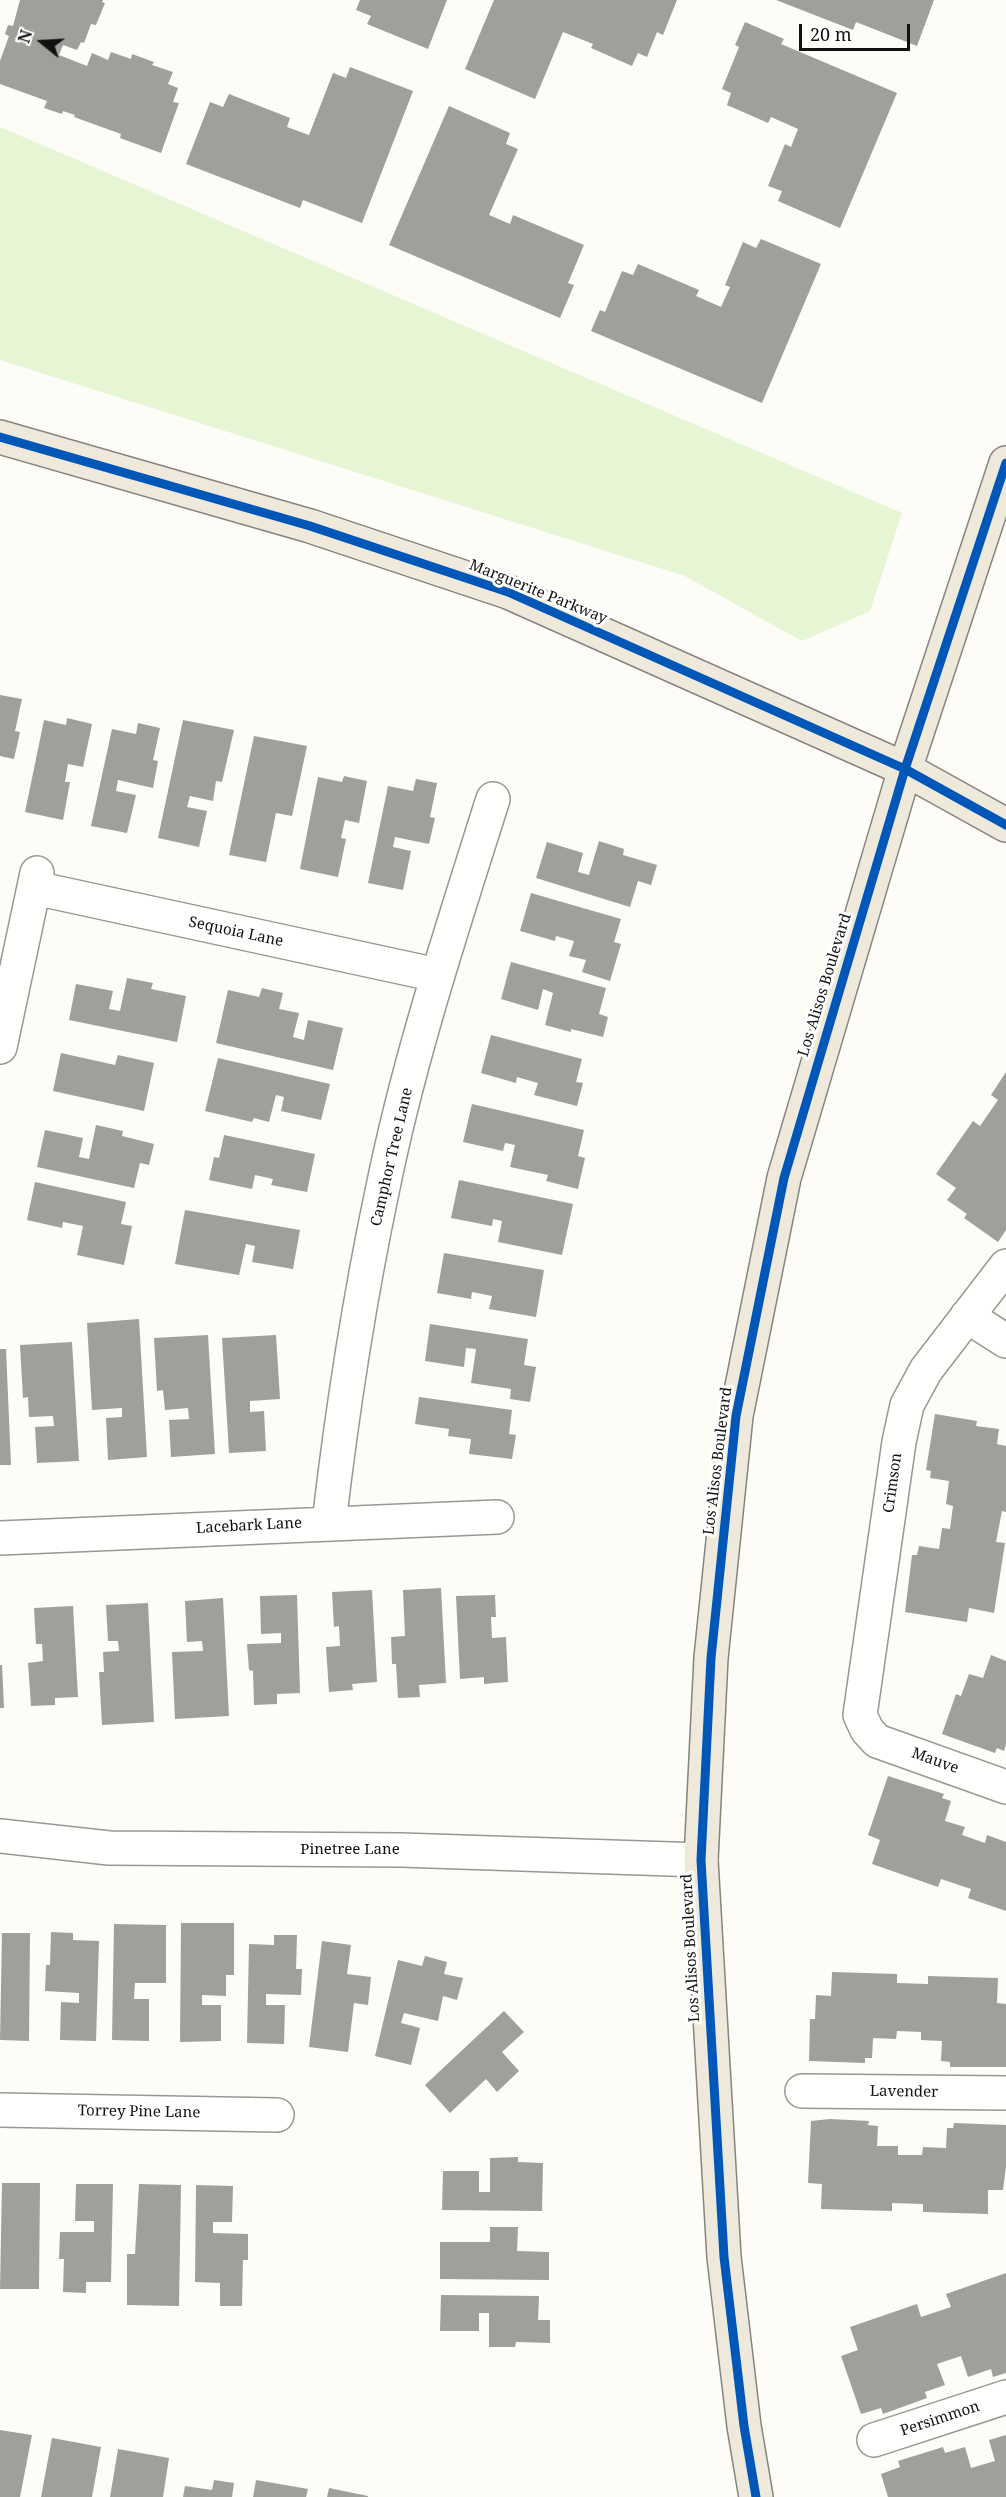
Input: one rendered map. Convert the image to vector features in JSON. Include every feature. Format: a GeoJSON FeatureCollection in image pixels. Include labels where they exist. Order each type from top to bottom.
{"type":"FeatureCollection","features":[{"type":"Feature","properties":{"kind":"main road","name":"Marguerite Parkway"},"geometry":{"type":"LineString","coordinates":[[0,437],[310,526],[508,592],[905,769],[1006,825]]}},
{"type":"Feature","properties":{"kind":"main road","name":"Los Alisos Boulevard"},"geometry":{"type":"LineString","coordinates":[[756,2497],[744,2426],[724,2257],[701,1860],[711,1658],[736,1416],[784,1178],[905,769],[1006,463]]}},
{"type":"Feature","properties":{"kind":"street","name":"Camphor Tree Lane"},"geometry":{"type":"LineString","coordinates":[[329,1523],[340,1428],[382,1191],[437,975],[493,799]]}},
{"type":"Feature","properties":{"kind":"street","name":"Sequoia Lane"},"geometry":{"type":"LineString","coordinates":[[0,1047],[36,881],[437,975]]}},
{"type":"Feature","properties":{"kind":"street","name":"Crimson"},"geometry":{"type":"LineString","coordinates":[[867,1730],[860,1715],[901,1432],[908,1405],[926,1370],[1006,1266]]}},
{"type":"Feature","properties":{"kind":"street"},"geometry":{"type":"LineString","coordinates":[[966,1316],[1006,1341]]}},
{"type":"Feature","properties":{"kind":"street","name":"Lacebark Lane"},"geometry":{"type":"LineString","coordinates":[[0,1538],[498,1517]]}},
{"type":"Feature","properties":{"kind":"street","name":"Mauve"},"geometry":{"type":"LineString","coordinates":[[867,1730],[876,1740],[1006,1786]]}},
{"type":"Feature","properties":{"kind":"street","name":"Pinetree Lane"},"geometry":{"type":"LineString","coordinates":[[0,1836],[109,1848],[401,1850],[701,1860]]}},
{"type":"Feature","properties":{"kind":"street","name":"Lavender"},"geometry":{"type":"LineString","coordinates":[[802,2091],[1006,2093]]}},
{"type":"Feature","properties":{"kind":"street","name":"Torrey Pine Lane"},"geometry":{"type":"LineString","coordinates":[[0,2110],[277,2115]]}},
{"type":"Feature","properties":{"kind":"street","name":"Persimmon"},"geometry":{"type":"LineString","coordinates":[[874,2440],[1006,2397]]}},
{"type":"Feature","properties":{"kind":"green space"},"geometry":{"type":"Polygon","coordinates":[[[0,127],[902,513],[870,611],[802,641],[685,576],[0,360],[0,127]]]}},
{"type":"Feature","properties":{"kind":"building"},"geometry":{"type":"Polygon","coordinates":[[[20,0],[103,0],[102,2],[105,3],[96,25],[91,24],[84,43],[81,42],[77,50],[63,45],[59,55],[87,66],[92,53],[108,60],[111,52],[131,59],[132,54],[154,62],[152,65],[173,72],[168,84],[178,88],[173,102],[179,103],[161,153],[120,138],[121,134],[74,117],[75,115],[63,111],[62,114],[44,108],[47,101],[0,84],[0,61],[9,36],[5,34],[8,25],[13,26],[20,0]]]}},
{"type":"Feature","properties":{"kind":"building"},"geometry":{"type":"Polygon","coordinates":[[[360,0],[447,0],[428,49],[367,24],[371,16],[356,10],[360,0]]]}},
{"type":"Feature","properties":{"kind":"building"},"geometry":{"type":"Polygon","coordinates":[[[494,0],[677,0],[663,35],[657,32],[647,57],[638,53],[632,66],[591,48],[593,44],[563,32],[535,99],[465,69],[494,0]]]}},
{"type":"Feature","properties":{"kind":"building"},"geometry":{"type":"Polygon","coordinates":[[[776,0],[934,0],[917,46],[856,22],[853,30],[776,0]]]}},
{"type":"Feature","properties":{"kind":"building"},"geometry":{"type":"Polygon","coordinates":[[[745,22],[784,39],[781,44],[897,93],[840,228],[778,201],[782,191],[768,186],[785,144],[791,147],[798,129],[771,117],[768,123],[727,105],[731,93],[722,89],[739,47],[735,45],[745,22]]]}},
{"type":"Feature","properties":{"kind":"building"},"geometry":{"type":"Polygon","coordinates":[[[350,67],[413,91],[362,223],[303,200],[300,208],[186,164],[210,102],[223,107],[229,94],[290,118],[287,127],[309,135],[333,73],[346,78],[350,67]]]}},
{"type":"Feature","properties":{"kind":"building"},"geometry":{"type":"Polygon","coordinates":[[[449,106],[510,133],[506,144],[518,149],[489,215],[510,224],[513,215],[584,245],[568,283],[574,285],[560,318],[389,245],[449,106]]]}},
{"type":"Feature","properties":{"kind":"building"},"geometry":{"type":"Polygon","coordinates":[[[761,239],[821,264],[762,403],[591,331],[600,310],[605,312],[622,271],[633,275],[638,264],[699,290],[696,296],[721,307],[730,287],[725,285],[743,242],[756,248],[761,239]]]}},
{"type":"Feature","properties":{"kind":"building"},"geometry":{"type":"Polygon","coordinates":[[[0,695],[22,699],[15,731],[20,732],[14,759],[0,756],[0,695]]]}},
{"type":"Feature","properties":{"kind":"building"},"geometry":{"type":"Polygon","coordinates":[[[67,718],[92,724],[83,767],[68,764],[65,782],[70,782],[63,820],[25,812],[44,720],[66,725],[67,718]]]}},
{"type":"Feature","properties":{"kind":"building"},"geometry":{"type":"Polygon","coordinates":[[[183,720],[234,730],[222,782],[216,781],[213,801],[190,796],[187,807],[207,811],[199,847],[158,838],[183,720]]]}},
{"type":"Feature","properties":{"kind":"building"},"geometry":{"type":"Polygon","coordinates":[[[138,723],[160,728],[153,760],[158,761],[153,788],[118,780],[116,791],[136,795],[127,833],[91,826],[112,729],[136,734],[138,723]]]}},
{"type":"Feature","properties":{"kind":"building"},"geometry":{"type":"Polygon","coordinates":[[[254,736],[307,746],[292,816],[276,813],[266,862],[229,855],[254,736]]]}},
{"type":"Feature","properties":{"kind":"building"},"geometry":{"type":"Polygon","coordinates":[[[344,776],[367,781],[359,823],[345,820],[341,838],[346,839],[338,877],[300,869],[318,777],[342,782],[344,776]]]}},
{"type":"Feature","properties":{"kind":"building"},"geometry":{"type":"Polygon","coordinates":[[[416,779],[437,783],[430,817],[435,818],[429,844],[395,837],[393,847],[411,851],[403,890],[368,883],[388,786],[413,791],[416,779]]]}},
{"type":"Feature","properties":{"kind":"building"},"geometry":{"type":"Polygon","coordinates":[[[599,841],[624,849],[623,855],[657,865],[651,885],[638,881],[630,907],[536,878],[547,842],[583,853],[578,872],[589,875],[599,841]]]}},
{"type":"Feature","properties":{"kind":"building"},"geometry":{"type":"Polygon","coordinates":[[[531,893],[621,919],[614,942],[621,944],[610,981],[582,972],[586,960],[569,956],[574,941],[556,936],[555,941],[520,931],[531,893]]]}},
{"type":"Feature","properties":{"kind":"building"},"geometry":{"type":"Polygon","coordinates":[[[511,962],[606,988],[599,1014],[608,1017],[603,1037],[545,1025],[553,993],[543,989],[538,1010],[501,999],[511,962]]]}},
{"type":"Feature","properties":{"kind":"building"},"geometry":{"type":"Polygon","coordinates":[[[127,978],[153,983],[151,989],[186,996],[177,1042],[69,1020],[76,984],[113,991],[109,1009],[120,1011],[127,978]]]}},
{"type":"Feature","properties":{"kind":"building"},"geometry":{"type":"Polygon","coordinates":[[[262,988],[283,993],[279,1009],[299,1013],[293,1037],[304,1040],[308,1020],[343,1028],[333,1070],[216,1043],[228,990],[259,997],[262,988]]]}},
{"type":"Feature","properties":{"kind":"building"},"geometry":{"type":"Polygon","coordinates":[[[491,1035],[582,1059],[576,1082],[583,1083],[577,1106],[534,1095],[538,1083],[517,1077],[516,1083],[481,1073],[491,1035]]]}},
{"type":"Feature","properties":{"kind":"building"},"geometry":{"type":"Polygon","coordinates":[[[61,1053],[115,1065],[118,1055],[154,1063],[144,1111],[53,1091],[61,1053]]]}},
{"type":"Feature","properties":{"kind":"building"},"geometry":{"type":"Polygon","coordinates":[[[218,1058],[330,1084],[321,1120],[281,1111],[284,1097],[276,1095],[269,1122],[254,1118],[252,1122],[205,1111],[218,1058]]]}},
{"type":"Feature","properties":{"kind":"building"},"geometry":{"type":"Polygon","coordinates":[[[1006,1072],[1006,1230],[998,1242],[964,1218],[967,1214],[947,1200],[956,1188],[936,1174],[973,1121],[980,1126],[998,1100],[991,1095],[1006,1072]]]}},
{"type":"Feature","properties":{"kind":"building"},"geometry":{"type":"Polygon","coordinates":[[[472,1104],[584,1130],[578,1156],[585,1158],[578,1189],[546,1181],[548,1175],[510,1167],[515,1145],[505,1143],[503,1151],[463,1142],[472,1104]]]}},
{"type":"Feature","properties":{"kind":"building"},"geometry":{"type":"Polygon","coordinates":[[[96,1125],[123,1131],[122,1136],[154,1144],[149,1165],[140,1163],[134,1188],[37,1167],[45,1130],[83,1138],[79,1157],[89,1159],[96,1125]]]}},
{"type":"Feature","properties":{"kind":"building"},"geometry":{"type":"Polygon","coordinates":[[[224,1135],[315,1154],[307,1192],[271,1185],[273,1179],[255,1175],[252,1189],[209,1180],[214,1157],[219,1158],[224,1135]]]}},
{"type":"Feature","properties":{"kind":"building"},"geometry":{"type":"Polygon","coordinates":[[[459,1180],[573,1204],[562,1255],[498,1242],[502,1221],[493,1219],[492,1226],[451,1218],[459,1180]]]}},
{"type":"Feature","properties":{"kind":"building"},"geometry":{"type":"Polygon","coordinates":[[[35,1182],[126,1202],[121,1224],[132,1226],[124,1265],[77,1255],[83,1226],[63,1222],[62,1228],[27,1220],[35,1182]]]}},
{"type":"Feature","properties":{"kind":"building"},"geometry":{"type":"Polygon","coordinates":[[[185,1210],[300,1230],[293,1269],[252,1262],[255,1246],[246,1244],[239,1275],[175,1264],[185,1210]]]}},
{"type":"Feature","properties":{"kind":"building"},"geometry":{"type":"Polygon","coordinates":[[[444,1253],[544,1270],[536,1317],[489,1309],[492,1296],[472,1292],[471,1299],[437,1293],[444,1253]]]}},
{"type":"Feature","properties":{"kind":"building"},"geometry":{"type":"Polygon","coordinates":[[[139,1319],[147,1457],[108,1460],[106,1418],[122,1417],[122,1408],[92,1410],[87,1323],[139,1319]]]}},
{"type":"Feature","properties":{"kind":"building"},"geometry":{"type":"Polygon","coordinates":[[[430,1324],[528,1339],[524,1365],[536,1367],[530,1402],[510,1399],[511,1389],[471,1383],[476,1349],[466,1348],[464,1367],[425,1361],[430,1324]]]}},
{"type":"Feature","properties":{"kind":"building"},"geometry":{"type":"Polygon","coordinates":[[[208,1335],[215,1454],[171,1457],[169,1420],[189,1419],[188,1408],[165,1410],[163,1390],[157,1391],[154,1338],[208,1335]]]}},
{"type":"Feature","properties":{"kind":"building"},"geometry":{"type":"Polygon","coordinates":[[[276,1335],[280,1399],[250,1401],[250,1412],[264,1411],[266,1451],[229,1453],[222,1338],[276,1335]]]}},
{"type":"Feature","properties":{"kind":"building"},"geometry":{"type":"Polygon","coordinates":[[[72,1342],[79,1461],[37,1463],[35,1427],[54,1426],[53,1416],[29,1417],[28,1397],[23,1398],[20,1345],[72,1342]]]}},
{"type":"Feature","properties":{"kind":"building"},"geometry":{"type":"Polygon","coordinates":[[[0,1349],[6,1349],[11,1465],[0,1465],[0,1349]]]}},
{"type":"Feature","properties":{"kind":"building"},"geometry":{"type":"Polygon","coordinates":[[[419,1397],[512,1410],[509,1434],[516,1435],[512,1459],[469,1454],[471,1439],[448,1436],[449,1429],[415,1424],[419,1397]]]}},
{"type":"Feature","properties":{"kind":"building"},"geometry":{"type":"Polygon","coordinates":[[[935,1414],[977,1421],[976,1426],[999,1429],[997,1444],[1006,1446],[1006,1512],[1002,1511],[996,1542],[1005,1543],[994,1613],[969,1608],[967,1622],[905,1612],[912,1555],[917,1555],[919,1546],[939,1549],[942,1528],[950,1529],[953,1506],[946,1504],[949,1481],[930,1478],[931,1471],[926,1470],[935,1414]]]}},
{"type":"Feature","properties":{"kind":"building"},"geometry":{"type":"Polygon","coordinates":[[[441,1588],[446,1683],[419,1685],[420,1697],[398,1698],[396,1664],[392,1664],[391,1637],[405,1636],[403,1590],[441,1588]]]}},
{"type":"Feature","properties":{"kind":"building"},"geometry":{"type":"Polygon","coordinates":[[[372,1590],[377,1682],[352,1684],[353,1690],[329,1692],[326,1647],[340,1646],[339,1626],[334,1627],[332,1592],[372,1590]]]}},
{"type":"Feature","properties":{"kind":"building"},"geometry":{"type":"Polygon","coordinates":[[[297,1595],[300,1693],[277,1694],[277,1704],[254,1705],[253,1671],[249,1670],[247,1644],[281,1643],[281,1633],[261,1634],[260,1596],[297,1595]]]}},
{"type":"Feature","properties":{"kind":"building"},"geometry":{"type":"Polygon","coordinates":[[[495,1595],[496,1617],[491,1617],[492,1638],[506,1637],[508,1682],[484,1684],[484,1677],[460,1679],[456,1596],[495,1595]]]}},
{"type":"Feature","properties":{"kind":"building"},"geometry":{"type":"Polygon","coordinates":[[[223,1598],[229,1716],[175,1719],[172,1652],[203,1651],[202,1641],[187,1642],[185,1601],[223,1598]]]}},
{"type":"Feature","properties":{"kind":"building"},"geometry":{"type":"Polygon","coordinates":[[[148,1603],[154,1722],[102,1725],[99,1672],[104,1672],[103,1652],[119,1651],[118,1641],[108,1641],[106,1605],[148,1603]]]}},
{"type":"Feature","properties":{"kind":"building"},"geometry":{"type":"Polygon","coordinates":[[[73,1606],[78,1697],[55,1698],[55,1705],[31,1706],[28,1663],[43,1661],[42,1644],[36,1644],[34,1608],[73,1606]]]}},
{"type":"Feature","properties":{"kind":"building"},"geometry":{"type":"Polygon","coordinates":[[[991,1655],[1006,1661],[1006,1744],[1004,1751],[997,1748],[995,1753],[942,1734],[956,1694],[961,1696],[969,1674],[983,1678],[991,1655]]]}},
{"type":"Feature","properties":{"kind":"building"},"geometry":{"type":"Polygon","coordinates":[[[0,1665],[2,1665],[4,1708],[0,1708],[0,1665]]]}},
{"type":"Feature","properties":{"kind":"building"},"geometry":{"type":"Polygon","coordinates":[[[888,1776],[944,1794],[942,1798],[951,1801],[945,1821],[965,1827],[962,1835],[985,1843],[987,1835],[1006,1842],[1006,1911],[968,1898],[971,1889],[941,1879],[938,1887],[872,1864],[880,1840],[868,1835],[888,1776]]]}},
{"type":"Feature","properties":{"kind":"building"},"geometry":{"type":"Polygon","coordinates":[[[181,1923],[234,1923],[234,1975],[226,1975],[226,1996],[202,1995],[202,2005],[221,2005],[221,2041],[180,2042],[181,1923]]]}},
{"type":"Feature","properties":{"kind":"building"},"geometry":{"type":"Polygon","coordinates":[[[114,1924],[166,1925],[166,1983],[135,1983],[134,1999],[149,1999],[149,2041],[112,2040],[114,1924]]]}},
{"type":"Feature","properties":{"kind":"building"},"geometry":{"type":"Polygon","coordinates":[[[51,1932],[73,1933],[73,1940],[99,1941],[96,2041],[60,2040],[61,2002],[79,2003],[79,1993],[45,1991],[46,1965],[50,1965],[51,1932]]]}},
{"type":"Feature","properties":{"kind":"building"},"geometry":{"type":"Polygon","coordinates":[[[2,1933],[30,1933],[29,2041],[0,2040],[2,1933]]]}},
{"type":"Feature","properties":{"kind":"building"},"geometry":{"type":"Polygon","coordinates":[[[274,1935],[297,1935],[296,1969],[302,1969],[301,1995],[266,1994],[266,2005],[285,2005],[284,2044],[247,2043],[249,1944],[274,1945],[274,1935]]]}},
{"type":"Feature","properties":{"kind":"building"},"geometry":{"type":"Polygon","coordinates":[[[322,1941],[351,1945],[347,1974],[371,1977],[368,2005],[354,2003],[348,2052],[309,2047],[322,1941]]]}},
{"type":"Feature","properties":{"kind":"building"},"geometry":{"type":"Polygon","coordinates":[[[425,1956],[447,1962],[444,1974],[463,1978],[457,2000],[443,1996],[438,2021],[404,2013],[401,2023],[420,2028],[411,2065],[375,2056],[398,1960],[422,1966],[425,1956]]]}},
{"type":"Feature","properties":{"kind":"building"},"geometry":{"type":"Polygon","coordinates":[[[832,1972],[897,1974],[897,1983],[928,1984],[928,1976],[998,1978],[997,2003],[1006,2004],[1006,2067],[950,2067],[950,2062],[941,2061],[942,2041],[921,2040],[921,2032],[897,2031],[896,2039],[873,2038],[872,2058],[865,2058],[865,2063],[809,2061],[810,2019],[815,2019],[816,1995],[831,1996],[832,1972]]]}},
{"type":"Feature","properties":{"kind":"building"},"geometry":{"type":"Polygon","coordinates":[[[504,2011],[524,2032],[502,2052],[519,2071],[497,2092],[486,2079],[450,2113],[425,2085],[504,2011]]]}},
{"type":"Feature","properties":{"kind":"building"},"geometry":{"type":"Polygon","coordinates":[[[830,2119],[869,2121],[868,2125],[878,2126],[877,2146],[898,2146],[898,2155],[922,2155],[923,2147],[946,2148],[947,2128],[953,2128],[954,2123],[1006,2125],[1006,2167],[1003,2190],[988,2190],[988,2214],[923,2212],[923,2204],[892,2203],[892,2211],[821,2209],[822,2184],[808,2183],[811,2121],[830,2119]]]}},
{"type":"Feature","properties":{"kind":"building"},"geometry":{"type":"Polygon","coordinates":[[[518,2157],[518,2162],[543,2163],[542,2211],[442,2210],[443,2171],[479,2171],[479,2192],[490,2192],[490,2158],[518,2157]]]}},
{"type":"Feature","properties":{"kind":"building"},"geometry":{"type":"Polygon","coordinates":[[[2,2183],[40,2183],[39,2289],[0,2289],[2,2183]]]}},
{"type":"Feature","properties":{"kind":"building"},"geometry":{"type":"Polygon","coordinates":[[[76,2184],[113,2184],[111,2282],[86,2282],[86,2293],[63,2292],[64,2259],[59,2259],[60,2232],[94,2232],[94,2221],[75,2221],[76,2184]]]}},
{"type":"Feature","properties":{"kind":"building"},"geometry":{"type":"Polygon","coordinates":[[[139,2184],[181,2185],[179,2306],[127,2305],[127,2254],[135,2254],[139,2184]]]}},
{"type":"Feature","properties":{"kind":"building"},"geometry":{"type":"Polygon","coordinates":[[[196,2185],[233,2186],[232,2222],[213,2222],[213,2233],[248,2234],[248,2260],[243,2260],[242,2306],[220,2306],[220,2283],[195,2282],[196,2185]]]}},
{"type":"Feature","properties":{"kind":"building"},"geometry":{"type":"Polygon","coordinates":[[[490,2227],[518,2227],[517,2251],[549,2252],[549,2280],[440,2279],[440,2242],[490,2242],[490,2227]]]}},
{"type":"Feature","properties":{"kind":"building"},"geometry":{"type":"Polygon","coordinates":[[[1006,2273],[1006,2373],[993,2377],[991,2369],[968,2377],[961,2356],[937,2364],[945,2385],[925,2392],[927,2398],[883,2414],[881,2408],[861,2414],[841,2356],[858,2350],[850,2327],[917,2304],[921,2317],[951,2307],[946,2294],[1006,2273]]]}},
{"type":"Feature","properties":{"kind":"building"},"geometry":{"type":"Polygon","coordinates":[[[441,2295],[539,2296],[538,2320],[550,2320],[550,2343],[516,2342],[515,2347],[489,2347],[489,2313],[479,2313],[479,2331],[440,2331],[441,2295]]]}},
{"type":"Feature","properties":{"kind":"building"},"geometry":{"type":"Polygon","coordinates":[[[0,2430],[32,2435],[20,2497],[0,2497],[0,2430]]]}},
{"type":"Feature","properties":{"kind":"building"},"geometry":{"type":"Polygon","coordinates":[[[1006,2435],[1006,2497],[888,2497],[881,2474],[900,2467],[898,2461],[943,2447],[945,2453],[965,2447],[971,2468],[995,2461],[989,2440],[1006,2435]]]}},
{"type":"Feature","properties":{"kind":"building"},"geometry":{"type":"Polygon","coordinates":[[[52,2438],[101,2447],[92,2497],[41,2497],[52,2438]]]}},
{"type":"Feature","properties":{"kind":"building"},"geometry":{"type":"Polygon","coordinates":[[[118,2449],[169,2458],[163,2497],[110,2497],[118,2449]]]}},
{"type":"Feature","properties":{"kind":"building"},"geometry":{"type":"Polygon","coordinates":[[[214,2480],[234,2483],[232,2497],[183,2497],[185,2486],[212,2490],[214,2480]]]}},
{"type":"Feature","properties":{"kind":"building"},"geometry":{"type":"Polygon","coordinates":[[[256,2480],[308,2489],[306,2497],[253,2497],[256,2480]]]}},
{"type":"Feature","properties":{"kind":"building"},"geometry":{"type":"Polygon","coordinates":[[[329,2488],[368,2496],[368,2497],[327,2497],[329,2488]]]}},
{"type":"Feature","properties":{"kind":"cycle path"},"geometry":{"type":"LineString","coordinates":[[0,437],[310,526],[508,592],[905,769],[1006,825]]}},
{"type":"Feature","properties":{"kind":"cycle path"},"geometry":{"type":"LineString","coordinates":[[756,2497],[744,2426],[724,2257],[701,1860],[711,1658],[736,1416],[784,1178],[905,769],[1006,463]]}}]}
